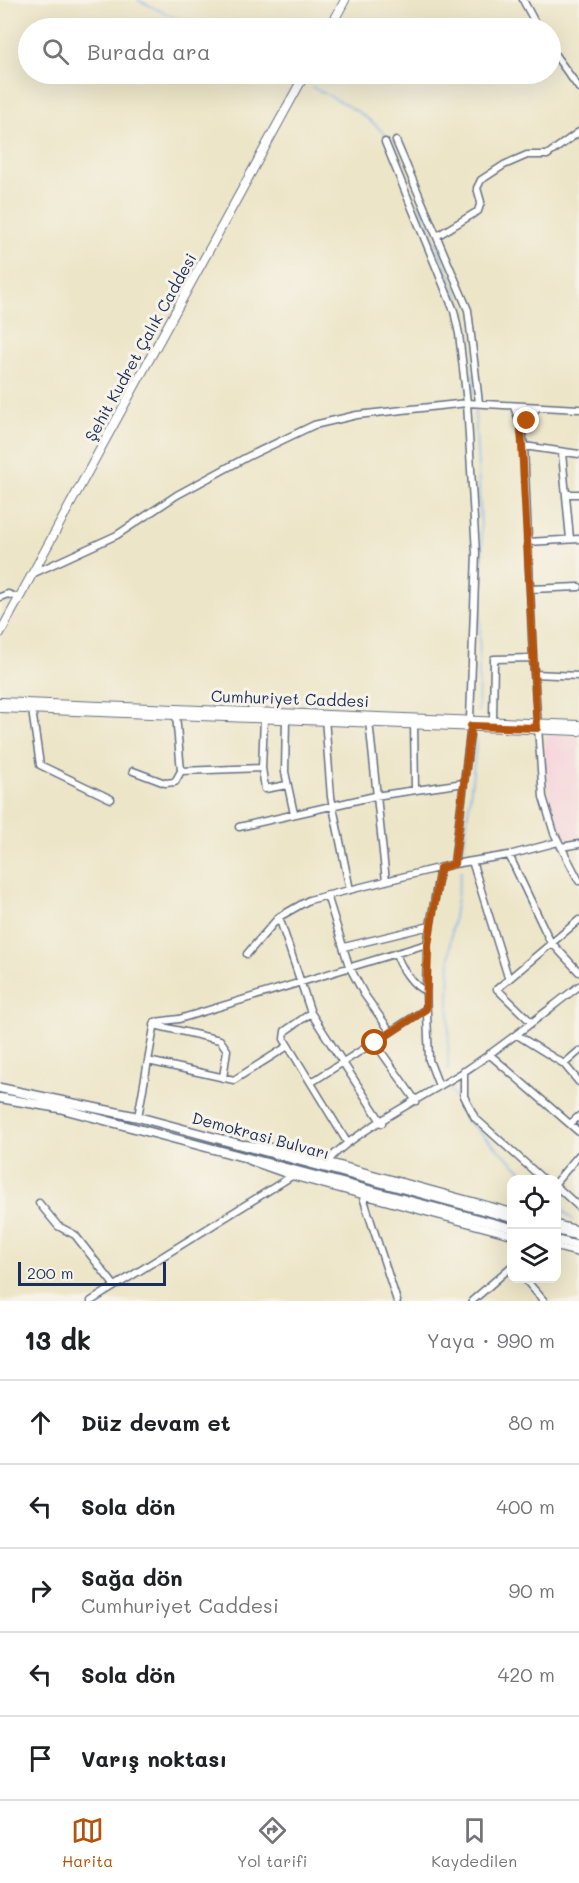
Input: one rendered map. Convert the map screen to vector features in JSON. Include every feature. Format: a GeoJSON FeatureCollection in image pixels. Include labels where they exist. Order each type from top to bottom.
{"type":"FeatureCollection","features":[{"type":"Feature","properties":{"kind":"highway","name":"Demokrasi Bulvarı"},"geometry":{"type":"LineString","coordinates":[[0,1088],[138,1117],[507,1217]]}},
{"type":"Feature","properties":{"kind":"highway","name":"Demokrasi Bulvarı"},"geometry":{"type":"LineString","coordinates":[[0,1098],[59,1108],[507,1227]]}},
{"type":"Feature","properties":{"kind":"highway"},"geometry":{"type":"LineString","coordinates":[[561,1231],[579,1236]]}},
{"type":"Feature","properties":{"kind":"highway"},"geometry":{"type":"LineString","coordinates":[[561,1241],[579,1246]]}},
{"type":"Feature","properties":{"kind":"main road"},"geometry":{"type":"LineString","coordinates":[[335,18],[345,0]]}},
{"type":"Feature","properties":{"kind":"main road","name":"Şehit Kudret Çalık Caddesi"},"geometry":{"type":"LineString","coordinates":[[0,633],[300,84]]}},
{"type":"Feature","properties":{"kind":"main road","name":"Cumhuriyet Caddesi"},"geometry":{"type":"LineString","coordinates":[[0,702],[470,723],[579,725]]}},
{"type":"Feature","properties":{"kind":"main road","name":"Cumhuriyet Caddesi"},"geometry":{"type":"LineString","coordinates":[[0,708],[286,719],[325,717],[414,723],[470,723],[493,720],[579,731]]}},
{"type":"Feature","properties":{"kind":"street"},"geometry":{"type":"LineString","coordinates":[[523,0],[533,18]]}},
{"type":"Feature","properties":{"kind":"street"},"geometry":{"type":"LineString","coordinates":[[561,63],[579,88]]}},
{"type":"Feature","properties":{"kind":"street"},"geometry":{"type":"LineString","coordinates":[[437,236],[478,211],[481,202],[477,188],[481,180],[524,156],[547,155],[579,132]]}},
{"type":"Feature","properties":{"kind":"street"},"geometry":{"type":"LineString","coordinates":[[396,141],[470,316],[479,403]]}},
{"type":"Feature","properties":{"kind":"street"},"geometry":{"type":"LineString","coordinates":[[385,142],[454,311],[467,403],[476,553],[470,723],[454,864]]}},
{"type":"Feature","properties":{"kind":"street"},"geometry":{"type":"LineString","coordinates":[[32,574],[117,535],[177,495],[247,457],[314,425],[357,415],[467,403],[579,409]]}},
{"type":"Feature","properties":{"kind":"street"},"geometry":{"type":"LineString","coordinates":[[514,407],[521,425],[524,446],[533,658],[543,797],[560,845],[579,880]]}},
{"type":"Feature","properties":{"kind":"street"},"geometry":{"type":"LineString","coordinates":[[521,425],[537,408]]}},
{"type":"Feature","properties":{"kind":"street"},"geometry":{"type":"LineString","coordinates":[[524,446],[579,454]]}},
{"type":"Feature","properties":{"kind":"street"},"geometry":{"type":"LineString","coordinates":[[562,453],[570,539]]}},
{"type":"Feature","properties":{"kind":"street"},"geometry":{"type":"LineString","coordinates":[[566,494],[579,494]]}},
{"type":"Feature","properties":{"kind":"street"},"geometry":{"type":"LineString","coordinates":[[528,542],[579,539]]}},
{"type":"Feature","properties":{"kind":"street"},"geometry":{"type":"LineString","coordinates":[[530,589],[579,587]]}},
{"type":"Feature","properties":{"kind":"street"},"geometry":{"type":"LineString","coordinates":[[0,597],[8,594],[19,598]]}},
{"type":"Feature","properties":{"kind":"street"},"geometry":{"type":"LineString","coordinates":[[493,720],[494,659],[533,658]]}},
{"type":"Feature","properties":{"kind":"street"},"geometry":{"type":"LineString","coordinates":[[534,674],[579,676]]}},
{"type":"Feature","properties":{"kind":"street"},"geometry":{"type":"LineString","coordinates":[[32,710],[40,765],[111,799]]}},
{"type":"Feature","properties":{"kind":"street"},"geometry":{"type":"LineString","coordinates":[[134,771],[165,783],[175,782],[181,771],[176,715]]}},
{"type":"Feature","properties":{"kind":"street"},"geometry":{"type":"LineString","coordinates":[[325,717],[333,806],[350,890]]}},
{"type":"Feature","properties":{"kind":"street"},"geometry":{"type":"LineString","coordinates":[[264,718],[262,768],[265,789],[287,785]]}},
{"type":"Feature","properties":{"kind":"street"},"geometry":{"type":"LineString","coordinates":[[286,719],[285,772],[294,814]]}},
{"type":"Feature","properties":{"kind":"street"},"geometry":{"type":"LineString","coordinates":[[369,721],[375,796],[386,881]]}},
{"type":"Feature","properties":{"kind":"street"},"geometry":{"type":"LineString","coordinates":[[414,723],[416,790]]}},
{"type":"Feature","properties":{"kind":"street"},"geometry":{"type":"LineString","coordinates":[[181,771],[262,768]]}},
{"type":"Feature","properties":{"kind":"street"},"geometry":{"type":"LineString","coordinates":[[239,827],[375,796],[464,783]]}},
{"type":"Feature","properties":{"kind":"street"},"geometry":{"type":"LineString","coordinates":[[247,954],[279,917],[302,903],[454,864],[560,845],[579,844]]}},
{"type":"Feature","properties":{"kind":"street"},"geometry":{"type":"LineString","coordinates":[[509,855],[550,942],[579,972]]}},
{"type":"Feature","properties":{"kind":"street"},"geometry":{"type":"LineString","coordinates":[[472,861],[508,977]]}},
{"type":"Feature","properties":{"kind":"street"},"geometry":{"type":"LineString","coordinates":[[439,1086],[429,1060],[426,991],[430,926],[440,868]]}},
{"type":"Feature","properties":{"kind":"street"},"geometry":{"type":"LineString","coordinates":[[327,895],[349,966],[390,1031]]}},
{"type":"Feature","properties":{"kind":"street"},"geometry":{"type":"LineString","coordinates":[[279,917],[311,1012],[381,1123]]}},
{"type":"Feature","properties":{"kind":"street"},"geometry":{"type":"LineString","coordinates":[[531,1023],[496,989],[579,920]]}},
{"type":"Feature","properties":{"kind":"street"},"geometry":{"type":"LineString","coordinates":[[344,946],[430,926]]}},
{"type":"Feature","properties":{"kind":"street"},"geometry":{"type":"LineString","coordinates":[[138,1117],[155,1022],[179,1019],[428,944]]}},
{"type":"Feature","properties":{"kind":"street"},"geometry":{"type":"LineString","coordinates":[[396,953],[417,986],[426,991]]}},
{"type":"Feature","properties":{"kind":"street"},"geometry":{"type":"LineString","coordinates":[[328,1162],[347,1142],[464,1071],[517,1035],[579,986]]}},
{"type":"Feature","properties":{"kind":"street"},"geometry":{"type":"LineString","coordinates":[[312,1082],[426,1009]]}},
{"type":"Feature","properties":{"kind":"street"},"geometry":{"type":"LineString","coordinates":[[311,1012],[285,1031],[284,1036],[347,1142]]}},
{"type":"Feature","properties":{"kind":"street"},"geometry":{"type":"LineString","coordinates":[[154,1025],[220,1040],[227,1050],[223,1078]]}},
{"type":"Feature","properties":{"kind":"street"},"geometry":{"type":"LineString","coordinates":[[517,1035],[564,1064],[579,1082]]}},
{"type":"Feature","properties":{"kind":"street"},"geometry":{"type":"LineString","coordinates":[[375,1043],[416,1101]]}},
{"type":"Feature","properties":{"kind":"street"},"geometry":{"type":"LineString","coordinates":[[148,1061],[234,1080],[288,1046]]}},
{"type":"Feature","properties":{"kind":"street"},"geometry":{"type":"LineString","coordinates":[[564,1064],[579,1052]]}},
{"type":"Feature","properties":{"kind":"street"},"geometry":{"type":"LineString","coordinates":[[489,1054],[579,1132]]}},
{"type":"Feature","properties":{"kind":"street"},"geometry":{"type":"LineString","coordinates":[[464,1071],[464,1096],[475,1118],[539,1175]]}},
{"type":"Feature","properties":{"kind":"street"},"geometry":{"type":"LineString","coordinates":[[570,1124],[579,1116]]}},
{"type":"Feature","properties":{"kind":"street"},"geometry":{"type":"LineString","coordinates":[[241,1145],[264,1145],[507,1211]]}},
{"type":"Feature","properties":{"kind":"street"},"geometry":{"type":"LineString","coordinates":[[561,1178],[579,1155]]}},
{"type":"Feature","properties":{"kind":"street"},"geometry":{"type":"LineString","coordinates":[[242,1156],[258,1166],[292,1176],[507,1234]]}},
{"type":"Feature","properties":{"kind":"street"},"geometry":{"type":"LineString","coordinates":[[91,1301],[292,1176]]}},
{"type":"Feature","properties":{"kind":"street"},"geometry":{"type":"LineString","coordinates":[[561,1189],[579,1207]]}},
{"type":"Feature","properties":{"kind":"street"},"geometry":{"type":"LineString","coordinates":[[362,1194],[396,1301]]}},
{"type":"Feature","properties":{"kind":"street"},"geometry":{"type":"LineString","coordinates":[[39,1203],[58,1226],[75,1235],[114,1285]]}},
{"type":"Feature","properties":{"kind":"street"},"geometry":{"type":"LineString","coordinates":[[561,1225],[579,1230]]}},
{"type":"Feature","properties":{"kind":"street"},"geometry":{"type":"LineString","coordinates":[[561,1248],[579,1253]]}},
{"type":"Feature","properties":{"kind":"street"},"geometry":{"type":"LineString","coordinates":[[475,1300],[507,1271]]}},
{"type":"Feature","properties":{"kind":"street"},"geometry":{"type":"LineString","coordinates":[[528,1283],[544,1301]]}},
{"type":"Feature","properties":{"kind":"shaded area"},"geometry":{"type":"Polygon","coordinates":[[[549,734],[579,736],[579,838],[569,840],[562,837],[551,813],[544,744],[549,734]]]}},
{"type":"Feature","properties":{"kind":"waterway"},"geometry":{"type":"LineString","coordinates":[[138,0],[175,18]]}},
{"type":"Feature","properties":{"kind":"waterway"},"geometry":{"type":"LineString","coordinates":[[312,87],[349,106],[372,122],[391,141],[398,153]]}},
{"type":"Feature","properties":{"kind":"waterway"},"geometry":{"type":"LineString","coordinates":[[420,204],[466,316]]}},
{"type":"Feature","properties":{"kind":"waterway"},"geometry":{"type":"LineString","coordinates":[[473,374],[474,393]]}},
{"type":"Feature","properties":{"kind":"waterway"},"geometry":{"type":"LineString","coordinates":[[475,411],[482,548],[478,712]]}},
{"type":"Feature","properties":{"kind":"waterway"},"geometry":{"type":"LineString","coordinates":[[463,853],[477,739]]}},
{"type":"Feature","properties":{"kind":"waterway"},"geometry":{"type":"LineString","coordinates":[[448,1070],[450,943],[461,871]]}},
{"type":"Feature","properties":{"kind":"waterway"},"geometry":{"type":"LineString","coordinates":[[450,1088],[466,1120],[526,1175]]}},
{"type":"Feature","properties":{"kind":"waterway"},"geometry":{"type":"LineString","coordinates":[[561,1209],[573,1220]]}},
{"type":"Feature","properties":{"kind":"route"},"geometry":{"type":"LineString","coordinates":[[375,1043],[426,1009],[430,926],[440,868],[454,864],[471,726],[537,728],[524,446],[521,425],[527,421]]}}]}
